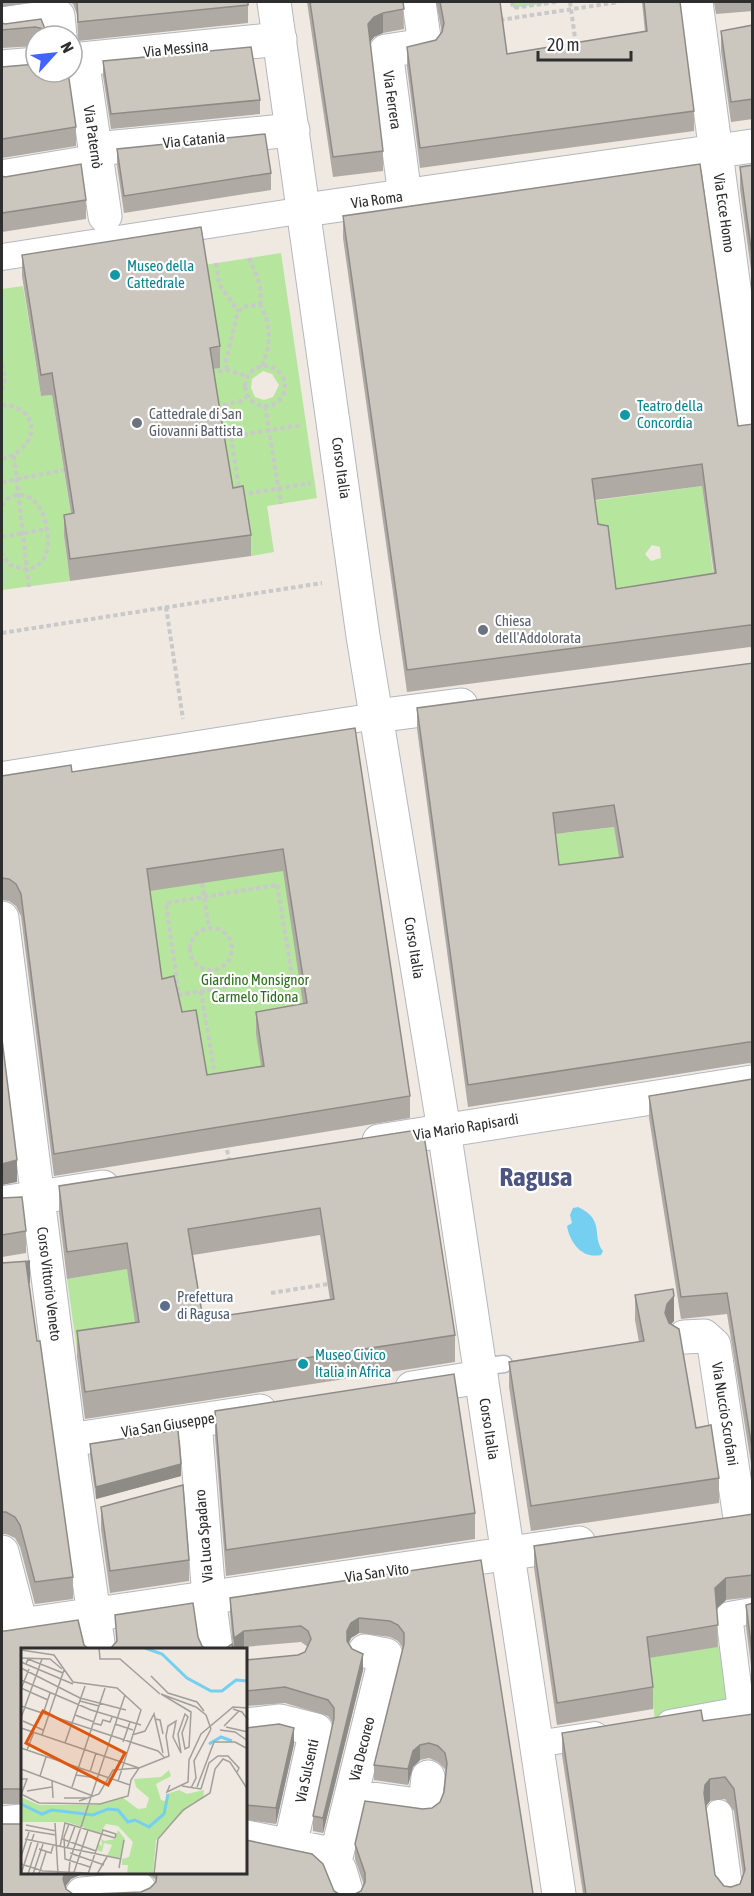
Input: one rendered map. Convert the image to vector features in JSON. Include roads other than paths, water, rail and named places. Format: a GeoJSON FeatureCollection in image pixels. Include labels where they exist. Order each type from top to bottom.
{"type":"FeatureCollection","features":[{"type":"Feature","properties":{"kind":"street","name":"Corso Italia"},"geometry":{"type":"LineString","coordinates":[[274,2],[306,210],[376,716],[444,1130],[488,1370],[508,1553],[559,1894]]}},
{"type":"Feature","properties":{"kind":"street","name":"Via Ferrera"},"geometry":{"type":"LineString","coordinates":[[405,196],[386,51],[425,45],[418,2]]}},
{"type":"Feature","properties":{"kind":"street","name":"Via Ecce Homo"},"geometry":{"type":"LineString","coordinates":[[696,2],[716,33],[716,151],[752,411]]}},
{"type":"Feature","properties":{"kind":"street","name":"Via Paternò"},"geometry":{"type":"LineString","coordinates":[[2,24],[58,16],[61,24]]}},
{"type":"Feature","properties":{"kind":"street","name":"Via Messina"},"geometry":{"type":"LineString","coordinates":[[84,51],[280,39]]}},
{"type":"Feature","properties":{"kind":"street"},"geometry":{"type":"LineString","coordinates":[[2,67],[24,64]]}},
{"type":"Feature","properties":{"kind":"street","name":"Via Paternò"},"geometry":{"type":"LineString","coordinates":[[79,84],[96,155],[107,228]]}},
{"type":"Feature","properties":{"kind":"street","name":"Via Catania"},"geometry":{"type":"LineString","coordinates":[[2,177],[96,155],[293,130]]}},
{"type":"Feature","properties":{"kind":"street","name":"Via Roma"},"geometry":{"type":"LineString","coordinates":[[2,257],[107,228],[306,210],[753,146]]}},
{"type":"Feature","properties":{"kind":"street"},"geometry":{"type":"LineString","coordinates":[[2,775],[376,716],[494,701]]}},
{"type":"Feature","properties":{"kind":"street","name":"Corso Vittorio Veneto"},"geometry":{"type":"LineString","coordinates":[[2,918],[38,1198],[35,1267],[69,1440],[91,1516],[93,1614],[99,1648]]}},
{"type":"Feature","properties":{"kind":"street","name":"Via Mario Rapisardi"},"geometry":{"type":"LineString","coordinates":[[354,1145],[753,1082]]}},
{"type":"Feature","properties":{"kind":"street"},"geometry":{"type":"LineString","coordinates":[[2,1203],[128,1183]]}},
{"type":"Feature","properties":{"kind":"street","name":"Via Nuccio Scrofani"},"geometry":{"type":"LineString","coordinates":[[684,1337],[704,1336],[714,1345],[746,1517]]}},
{"type":"Feature","properties":{"kind":"street"},"geometry":{"type":"LineString","coordinates":[[378,1393],[488,1370]]}},
{"type":"Feature","properties":{"kind":"street","name":"Via San Giuseppe"},"geometry":{"type":"LineString","coordinates":[[69,1440],[287,1407]]}},
{"type":"Feature","properties":{"kind":"street","name":"Via Luca Spadaro"},"geometry":{"type":"LineString","coordinates":[[195,1421],[189,1489],[209,1597],[216,1648]]}},
{"type":"Feature","properties":{"kind":"street"},"geometry":{"type":"LineString","coordinates":[[705,1524],[746,1517]]}},
{"type":"Feature","properties":{"kind":"street","name":"Via San Vito"},"geometry":{"type":"LineString","coordinates":[[11,1626],[612,1538]]}},
{"type":"Feature","properties":{"kind":"street"},"geometry":{"type":"LineString","coordinates":[[2,1552],[11,1626]]}},
{"type":"Feature","properties":{"kind":"street"},"geometry":{"type":"LineString","coordinates":[[536,1744],[741,1710],[729,1615],[753,1611]]}},
{"type":"Feature","properties":{"kind":"street","name":"Via Decoreo"},"geometry":{"type":"LineString","coordinates":[[334,1865],[386,1655],[365,1651]]}},
{"type":"Feature","properties":{"kind":"street","name":"Via Sulsenti"},"geometry":{"type":"LineString","coordinates":[[248,1725],[280,1721],[316,1730],[290,1846]]}},
{"type":"Feature","properties":{"kind":"street"},"geometry":{"type":"LineString","coordinates":[[351,1796],[425,1806],[428,1777]]}},
{"type":"Feature","properties":{"kind":"street"},"geometry":{"type":"LineString","coordinates":[[719,1813],[730,1894]]}},
{"type":"Feature","properties":{"kind":"street"},"geometry":{"type":"LineString","coordinates":[[2,1823],[21,1821]]}},
{"type":"Feature","properties":{"kind":"street"},"geometry":{"type":"LineString","coordinates":[[248,1837],[321,1852],[340,1870],[347,1894]]}},
{"type":"Feature","properties":{"kind":"street"},"geometry":{"type":"LineString","coordinates":[[82,1894],[139,1886]]}},
{"type":"Feature","properties":{"kind":"water"},"geometry":{"type":"Polygon","coordinates":[[[578,1207],[587,1212],[595,1223],[603,1251],[601,1255],[588,1255],[574,1244],[571,1238],[567,1226],[572,1223],[570,1215],[573,1208],[578,1207]]]}},
{"type":"Feature","properties":{"kind":"place","name":"Museo della Cattedrale"},"geometry":{"type":"Point","coordinates":[115,275]}},
{"type":"Feature","properties":{"kind":"place","name":"Teatro della Concordia"},"geometry":{"type":"Point","coordinates":[625,415]}},
{"type":"Feature","properties":{"kind":"place","name":"Cattedrale di San Giovanni Battista"},"geometry":{"type":"Point","coordinates":[137,423]}},
{"type":"Feature","properties":{"kind":"place","name":"Chiesa dell'Addolorata"},"geometry":{"type":"Point","coordinates":[483,630]}},
{"type":"Feature","properties":{"kind":"place","name":"Prefettura di Ragusa"},"geometry":{"type":"Point","coordinates":[165,1306]}},
{"type":"Feature","properties":{"kind":"place","name":"Museo Civico Italia in Africa"},"geometry":{"type":"Point","coordinates":[303,1364]}},
{"type":"Feature","properties":{"kind":"district","name":"Ragusa"},"geometry":{"type":"Point","coordinates":[536,1177]}},
{"type":"Feature","properties":{"kind":"park label","name":"Giardino Monsignor Carmelo Tidona"},"geometry":{"type":"Point","coordinates":[255,988]}}]}
